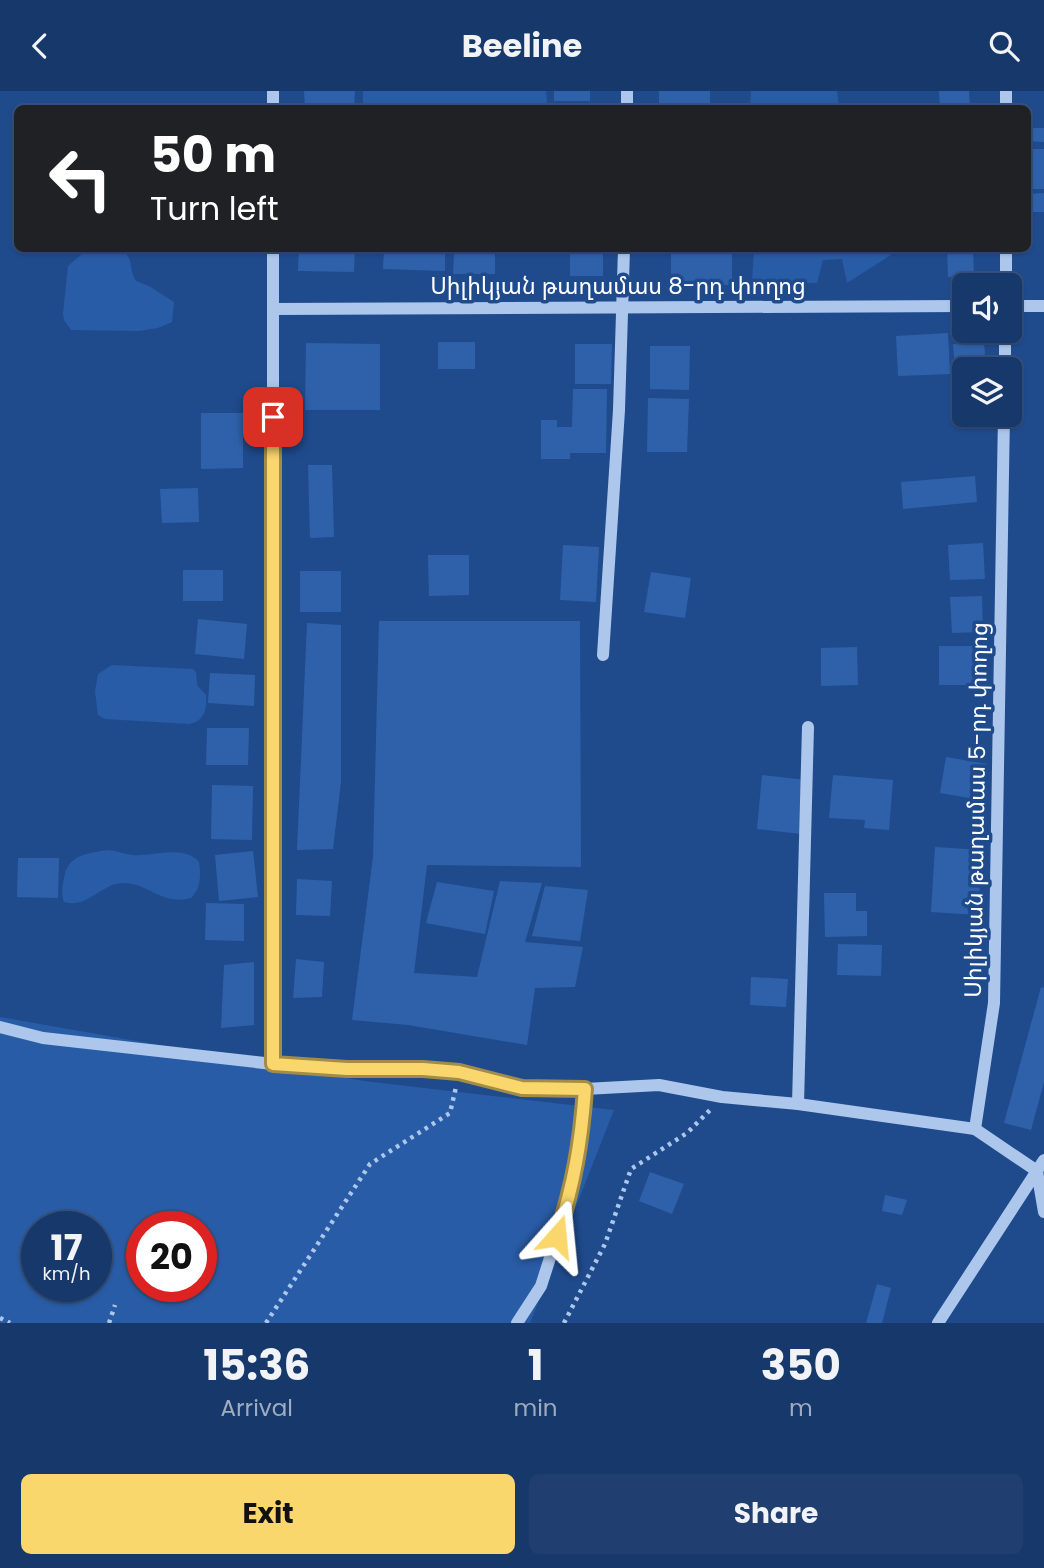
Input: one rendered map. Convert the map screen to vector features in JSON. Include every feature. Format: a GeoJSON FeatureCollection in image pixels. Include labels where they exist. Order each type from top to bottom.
{"type":"FeatureCollection","features":[{"type":"Feature","properties":{"kind":"street"},"geometry":{"type":"LineString","coordinates":[[273,252],[273,1064]]}},
{"type":"Feature","properties":{"kind":"street"},"geometry":{"type":"LineString","coordinates":[[603,655],[619,410],[624,252]]}},
{"type":"Feature","properties":{"kind":"street"},"geometry":{"type":"LineString","coordinates":[[1006,252],[1006,273]]}},
{"type":"Feature","properties":{"kind":"street","name":"Սիլիկյան թաղամաս 8-րդ փողոց"},"geometry":{"type":"LineString","coordinates":[[273,309],[952,306]]}},
{"type":"Feature","properties":{"kind":"street"},"geometry":{"type":"LineString","coordinates":[[1022,306],[1044,306]]}},
{"type":"Feature","properties":{"kind":"street","name":"Սիլիկյան թաղամաս 5-րդ փողոց"},"geometry":{"type":"LineString","coordinates":[[975,1129],[994,1003],[1004,427]]}},
{"type":"Feature","properties":{"kind":"street"},"geometry":{"type":"LineString","coordinates":[[798,1104],[808,727]]}},
{"type":"Feature","properties":{"kind":"street"},"geometry":{"type":"LineString","coordinates":[[0,1027],[43,1038],[273,1064],[459,1072],[522,1088],[585,1089],[659,1085],[722,1097],[798,1104],[975,1129],[1040,1166]]}},
{"type":"Feature","properties":{"kind":"street"},"geometry":{"type":"LineString","coordinates":[[517,1323],[541,1286],[573,1186],[582,1133],[585,1089]]}},
{"type":"Feature","properties":{"kind":"street"},"geometry":{"type":"LineString","coordinates":[[1040,1166],[1044,1212]]}},
{"type":"Feature","properties":{"kind":"street"},"geometry":{"type":"LineString","coordinates":[[938,1323],[1040,1166]]}},
{"type":"Feature","properties":{"kind":"path"},"geometry":{"type":"LineString","coordinates":[[266,1323],[370,1164],[450,1113],[459,1072]]}},
{"type":"Feature","properties":{"kind":"path"},"geometry":{"type":"LineString","coordinates":[[564,1323],[605,1244],[631,1169],[687,1133],[722,1097]]}},
{"type":"Feature","properties":{"kind":"path"},"geometry":{"type":"LineString","coordinates":[[109,1323],[115,1305]]}},
{"type":"Feature","properties":{"kind":"path"},"geometry":{"type":"LineString","coordinates":[[0,1318],[9,1323]]}},
{"type":"Feature","properties":{"kind":"shaded area"},"geometry":{"type":"Polygon","coordinates":[[[363,91],[546,91],[547,103],[562,105],[363,105],[363,91]]]}},
{"type":"Feature","properties":{"kind":"shaded area"},"geometry":{"type":"Polygon","coordinates":[[[751,91],[837,91],[839,105],[750,105],[751,91]]]}},
{"type":"Feature","properties":{"kind":"shaded area"},"geometry":{"type":"Polygon","coordinates":[[[124,252],[130,260],[136,281],[174,302],[172,322],[158,328],[139,331],[71,330],[63,313],[68,266],[82,254],[124,252]]]}},
{"type":"Feature","properties":{"kind":"shaded area"},"geometry":{"type":"Polygon","coordinates":[[[754,252],[890,252],[891,255],[847,283],[842,259],[823,260],[817,283],[752,282],[754,252]]]}},
{"type":"Feature","properties":{"kind":"shaded area"},"geometry":{"type":"Polygon","coordinates":[[[112,665],[193,669],[196,672],[197,685],[206,695],[204,714],[199,720],[189,724],[105,719],[98,715],[95,691],[98,674],[112,665]]]}},
{"type":"Feature","properties":{"kind":"shaded area"},"geometry":{"type":"Polygon","coordinates":[[[109,850],[132,855],[176,852],[192,857],[199,862],[200,867],[197,890],[191,898],[181,900],[163,897],[141,886],[124,883],[108,887],[81,902],[64,902],[63,885],[69,864],[80,856],[109,850]]]}},
{"type":"Feature","properties":{"kind":"shaded area"},"geometry":{"type":"Polygon","coordinates":[[[0,1017],[364,1081],[614,1110],[530,1323],[0,1323],[0,1017]]]}},
{"type":"Feature","properties":{"kind":"building"},"geometry":{"type":"Polygon","coordinates":[[[304,91],[355,91],[354,105],[305,105],[304,91]]]}},
{"type":"Feature","properties":{"kind":"building"},"geometry":{"type":"Polygon","coordinates":[[[554,91],[590,91],[590,101],[554,101],[554,91]]]}},
{"type":"Feature","properties":{"kind":"building"},"geometry":{"type":"Polygon","coordinates":[[[659,91],[710,91],[710,105],[659,105],[659,91]]]}},
{"type":"Feature","properties":{"kind":"building"},"geometry":{"type":"Polygon","coordinates":[[[939,91],[969,91],[970,105],[940,105],[939,91]]]}},
{"type":"Feature","properties":{"kind":"building"},"geometry":{"type":"Polygon","coordinates":[[[1031,128],[1044,128],[1044,142],[1031,141],[1031,128]]]}},
{"type":"Feature","properties":{"kind":"building"},"geometry":{"type":"Polygon","coordinates":[[[1032,149],[1044,149],[1044,189],[1031,189],[1032,149]]]}},
{"type":"Feature","properties":{"kind":"building"},"geometry":{"type":"Polygon","coordinates":[[[1044,193],[1044,212],[1031,212],[1031,194],[1044,193]]]}},
{"type":"Feature","properties":{"kind":"building"},"geometry":{"type":"Polygon","coordinates":[[[299,252],[355,252],[354,272],[298,271],[299,252]]]}},
{"type":"Feature","properties":{"kind":"building"},"geometry":{"type":"Polygon","coordinates":[[[384,252],[445,252],[445,271],[383,269],[384,252]]]}},
{"type":"Feature","properties":{"kind":"building"},"geometry":{"type":"Polygon","coordinates":[[[570,252],[603,252],[603,276],[570,276],[570,252]]]}},
{"type":"Feature","properties":{"kind":"building"},"geometry":{"type":"Polygon","coordinates":[[[671,252],[732,252],[732,285],[671,285],[671,252]]]}},
{"type":"Feature","properties":{"kind":"building"},"geometry":{"type":"Polygon","coordinates":[[[947,252],[973,252],[974,273],[952,273],[952,277],[948,277],[947,252]]]}},
{"type":"Feature","properties":{"kind":"building"},"geometry":{"type":"Polygon","coordinates":[[[454,254],[495,254],[495,274],[453,274],[454,254]]]}},
{"type":"Feature","properties":{"kind":"building"},"geometry":{"type":"Polygon","coordinates":[[[948,333],[950,374],[898,376],[896,336],[948,333]]]}},
{"type":"Feature","properties":{"kind":"building"},"geometry":{"type":"Polygon","coordinates":[[[438,342],[475,342],[475,369],[438,369],[438,342]]]}},
{"type":"Feature","properties":{"kind":"building"},"geometry":{"type":"Polygon","coordinates":[[[306,343],[380,344],[380,410],[305,410],[306,343]]]}},
{"type":"Feature","properties":{"kind":"building"},"geometry":{"type":"Polygon","coordinates":[[[984,343],[985,357],[954,357],[953,344],[984,343]]]}},
{"type":"Feature","properties":{"kind":"building"},"geometry":{"type":"Polygon","coordinates":[[[575,344],[612,344],[611,384],[575,384],[575,344]]]}},
{"type":"Feature","properties":{"kind":"building"},"geometry":{"type":"Polygon","coordinates":[[[650,346],[690,346],[689,390],[650,389],[650,346]]]}},
{"type":"Feature","properties":{"kind":"building"},"geometry":{"type":"Polygon","coordinates":[[[573,389],[607,389],[606,453],[570,453],[570,459],[541,459],[541,420],[557,420],[557,427],[572,427],[573,389]]]}},
{"type":"Feature","properties":{"kind":"building"},"geometry":{"type":"Polygon","coordinates":[[[648,398],[689,399],[687,452],[647,452],[648,398]]]}},
{"type":"Feature","properties":{"kind":"building"},"geometry":{"type":"Polygon","coordinates":[[[201,413],[243,413],[243,468],[201,469],[201,413]]]}},
{"type":"Feature","properties":{"kind":"building"},"geometry":{"type":"Polygon","coordinates":[[[308,465],[332,465],[334,537],[310,538],[308,465]]]}},
{"type":"Feature","properties":{"kind":"building"},"geometry":{"type":"Polygon","coordinates":[[[975,476],[977,502],[903,509],[901,482],[975,476]]]}},
{"type":"Feature","properties":{"kind":"building"},"geometry":{"type":"Polygon","coordinates":[[[198,488],[199,522],[162,523],[160,489],[198,488]]]}},
{"type":"Feature","properties":{"kind":"building"},"geometry":{"type":"Polygon","coordinates":[[[983,543],[985,579],[950,580],[948,545],[983,543]]]}},
{"type":"Feature","properties":{"kind":"building"},"geometry":{"type":"Polygon","coordinates":[[[563,545],[599,547],[596,602],[560,600],[563,545]]]}},
{"type":"Feature","properties":{"kind":"building"},"geometry":{"type":"Polygon","coordinates":[[[428,555],[469,555],[469,595],[429,596],[428,555]]]}},
{"type":"Feature","properties":{"kind":"building"},"geometry":{"type":"Polygon","coordinates":[[[183,570],[223,570],[223,601],[183,601],[183,570]]]}},
{"type":"Feature","properties":{"kind":"building"},"geometry":{"type":"Polygon","coordinates":[[[300,571],[341,571],[341,612],[300,612],[300,571]]]}},
{"type":"Feature","properties":{"kind":"building"},"geometry":{"type":"Polygon","coordinates":[[[651,572],[691,578],[685,618],[644,612],[651,572]]]}},
{"type":"Feature","properties":{"kind":"building"},"geometry":{"type":"Polygon","coordinates":[[[982,596],[983,632],[952,633],[950,597],[982,596]]]}},
{"type":"Feature","properties":{"kind":"building"},"geometry":{"type":"Polygon","coordinates":[[[198,619],[247,624],[244,659],[195,654],[198,619]]]}},
{"type":"Feature","properties":{"kind":"building"},"geometry":{"type":"Polygon","coordinates":[[[379,621],[580,621],[581,867],[427,865],[414,973],[477,977],[500,881],[542,883],[525,942],[583,947],[575,987],[535,988],[527,1045],[408,1025],[352,1020],[373,857],[379,621]]]}},
{"type":"Feature","properties":{"kind":"building"},"geometry":{"type":"Polygon","coordinates":[[[307,623],[341,625],[341,782],[333,849],[297,850],[307,623]]]}},
{"type":"Feature","properties":{"kind":"building"},"geometry":{"type":"Polygon","coordinates":[[[939,646],[982,646],[983,685],[939,685],[939,646]]]}},
{"type":"Feature","properties":{"kind":"building"},"geometry":{"type":"Polygon","coordinates":[[[857,647],[858,685],[821,686],[821,648],[857,647]]]}},
{"type":"Feature","properties":{"kind":"building"},"geometry":{"type":"Polygon","coordinates":[[[210,673],[255,675],[254,706],[208,703],[210,673]]]}},
{"type":"Feature","properties":{"kind":"building"},"geometry":{"type":"Polygon","coordinates":[[[207,728],[249,728],[248,765],[206,765],[207,728]]]}},
{"type":"Feature","properties":{"kind":"building"},"geometry":{"type":"Polygon","coordinates":[[[946,757],[987,764],[981,800],[940,793],[946,757]]]}},
{"type":"Feature","properties":{"kind":"building"},"geometry":{"type":"Polygon","coordinates":[[[762,775],[806,780],[801,834],[757,829],[762,775]]]}},
{"type":"Feature","properties":{"kind":"building"},"geometry":{"type":"Polygon","coordinates":[[[833,775],[893,780],[889,830],[864,828],[865,820],[829,818],[833,775]]]}},
{"type":"Feature","properties":{"kind":"building"},"geometry":{"type":"Polygon","coordinates":[[[212,785],[253,786],[252,840],[211,839],[212,785]]]}},
{"type":"Feature","properties":{"kind":"building"},"geometry":{"type":"Polygon","coordinates":[[[935,847],[982,850],[978,915],[931,912],[935,847]]]}},
{"type":"Feature","properties":{"kind":"building"},"geometry":{"type":"Polygon","coordinates":[[[253,851],[258,897],[219,901],[215,855],[253,851]]]}},
{"type":"Feature","properties":{"kind":"building"},"geometry":{"type":"Polygon","coordinates":[[[18,858],[59,858],[58,898],[17,897],[18,858]]]}},
{"type":"Feature","properties":{"kind":"building"},"geometry":{"type":"Polygon","coordinates":[[[297,879],[332,881],[330,916],[296,915],[297,879]]]}},
{"type":"Feature","properties":{"kind":"building"},"geometry":{"type":"Polygon","coordinates":[[[437,882],[494,891],[485,934],[426,923],[437,882]]]}},
{"type":"Feature","properties":{"kind":"building"},"geometry":{"type":"Polygon","coordinates":[[[545,886],[588,890],[580,941],[532,936],[545,886]]]}},
{"type":"Feature","properties":{"kind":"building"},"geometry":{"type":"Polygon","coordinates":[[[824,893],[856,893],[856,911],[867,911],[867,936],[825,937],[824,893]]]}},
{"type":"Feature","properties":{"kind":"building"},"geometry":{"type":"Polygon","coordinates":[[[206,903],[244,904],[244,941],[205,940],[206,903]]]}},
{"type":"Feature","properties":{"kind":"building"},"geometry":{"type":"Polygon","coordinates":[[[838,944],[882,945],[881,976],[837,975],[838,944]]]}},
{"type":"Feature","properties":{"kind":"building"},"geometry":{"type":"Polygon","coordinates":[[[296,959],[324,962],[322,997],[293,998],[296,959]]]}},
{"type":"Feature","properties":{"kind":"building"},"geometry":{"type":"Polygon","coordinates":[[[254,962],[254,1025],[221,1028],[224,965],[254,962]]]}},
{"type":"Feature","properties":{"kind":"building"},"geometry":{"type":"Polygon","coordinates":[[[751,977],[788,979],[786,1007],[750,1005],[751,977]]]}},
{"type":"Feature","properties":{"kind":"building"},"geometry":{"type":"Polygon","coordinates":[[[1041,987],[1044,988],[1044,1082],[1031,1130],[1004,1123],[1041,987]]]}},
{"type":"Feature","properties":{"kind":"building"},"geometry":{"type":"Polygon","coordinates":[[[650,1172],[684,1184],[672,1214],[639,1201],[650,1172]]]}},
{"type":"Feature","properties":{"kind":"building"},"geometry":{"type":"Polygon","coordinates":[[[885,1195],[907,1200],[902,1215],[882,1211],[885,1195]]]}},
{"type":"Feature","properties":{"kind":"building"},"geometry":{"type":"Polygon","coordinates":[[[877,1284],[891,1288],[882,1323],[866,1323],[877,1284]]]}},
{"type":"Feature","properties":{"kind":"route"},"geometry":{"type":"LineString","coordinates":[[273,417],[273,1064],[347,1069],[423,1069],[459,1072],[522,1088],[585,1089],[582,1133],[573,1186],[557,1236]]}}]}
